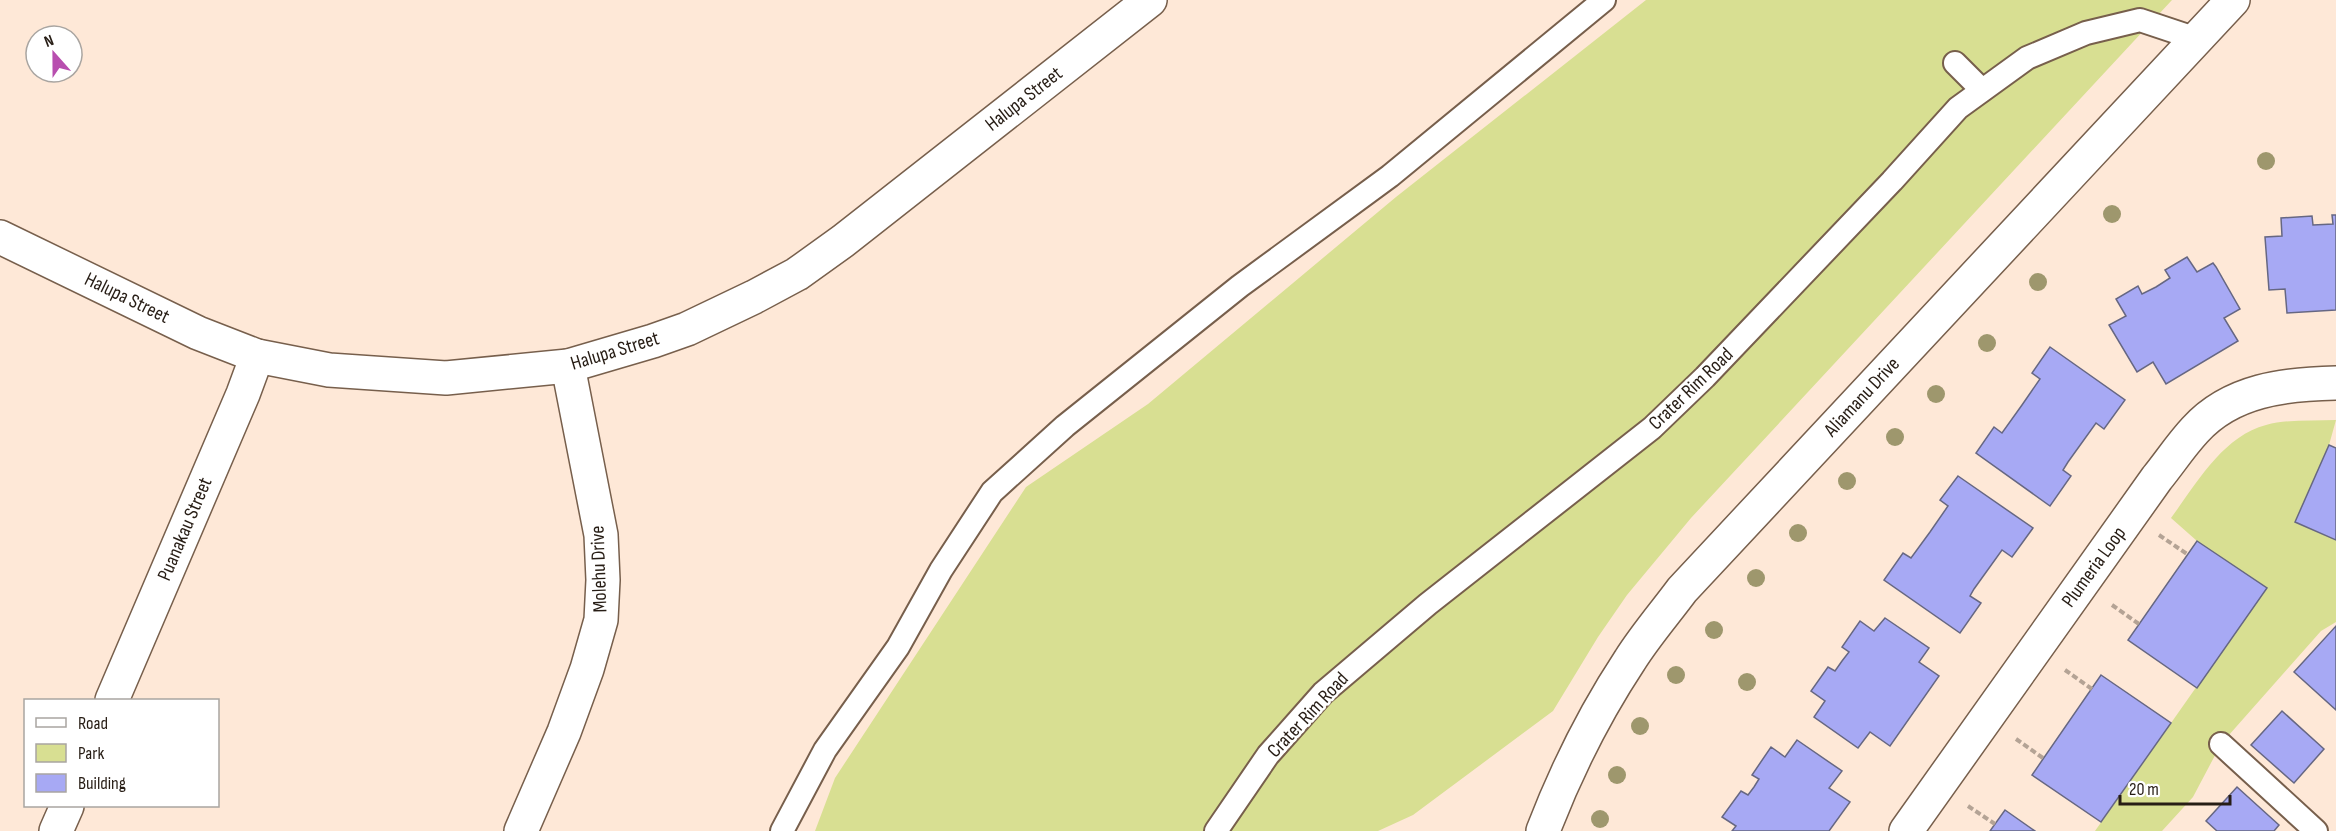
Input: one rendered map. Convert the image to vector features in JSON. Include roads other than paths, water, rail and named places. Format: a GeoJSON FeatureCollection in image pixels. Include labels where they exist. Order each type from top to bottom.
{"type":"FeatureCollection","features":[{"type":"Feature","properties":{"kind":"street","name":"Halupa Street"},"geometry":{"type":"LineString","coordinates":[[0,237],[198,333],[257,356],[329,370],[446,378],[568,366],[618,352],[687,328],[797,274],[853,234],[1150,0]]}},
{"type":"Feature","properties":{"kind":"street","name":"Aliamanu Drive"},"geometry":{"type":"LineString","coordinates":[[1543,831],[1588,731],[1630,659],[1682,590],[2233,0]]}},
{"type":"Feature","properties":{"kind":"street","name":"Puanakau Street"},"geometry":{"type":"LineString","coordinates":[[112,699],[239,405],[257,356]]}},
{"type":"Feature","properties":{"kind":"street","name":"Molehu Drive"},"geometry":{"type":"LineString","coordinates":[[521,831],[564,732],[587,669],[601,620],[603,580],[601,535],[568,366]]}},
{"type":"Feature","properties":{"kind":"street","name":"Plumeria Loop"},"geometry":{"type":"LineString","coordinates":[[1906,831],[2152,486],[2196,429],[2230,402],[2261,390],[2307,383],[2336,383]]}},
{"type":"Feature","properties":{"kind":"street"},"geometry":{"type":"LineString","coordinates":[[56,831],[67,807]]}},
{"type":"Feature","properties":{"kind":"lane"},"geometry":{"type":"LineString","coordinates":[[782,831],[825,750],[898,647],[941,570],[992,492],[1065,426],[1240,286],[1390,176],[1604,0]]}},
{"type":"Feature","properties":{"kind":"lane","name":"Crater Rim Road"},"geometry":{"type":"LineString","coordinates":[[1216,831],[1268,755],[1323,693],[1428,604],[1652,428],[1705,377],[1958,108],[2027,58],[2086,33],[2140,20],[2197,39]]}},
{"type":"Feature","properties":{"kind":"lane"},"geometry":{"type":"LineString","coordinates":[[1955,63],[1983,90]]}},
{"type":"Feature","properties":{"kind":"lane"},"geometry":{"type":"LineString","coordinates":[[2221,744],[2316,831]]}}]}
